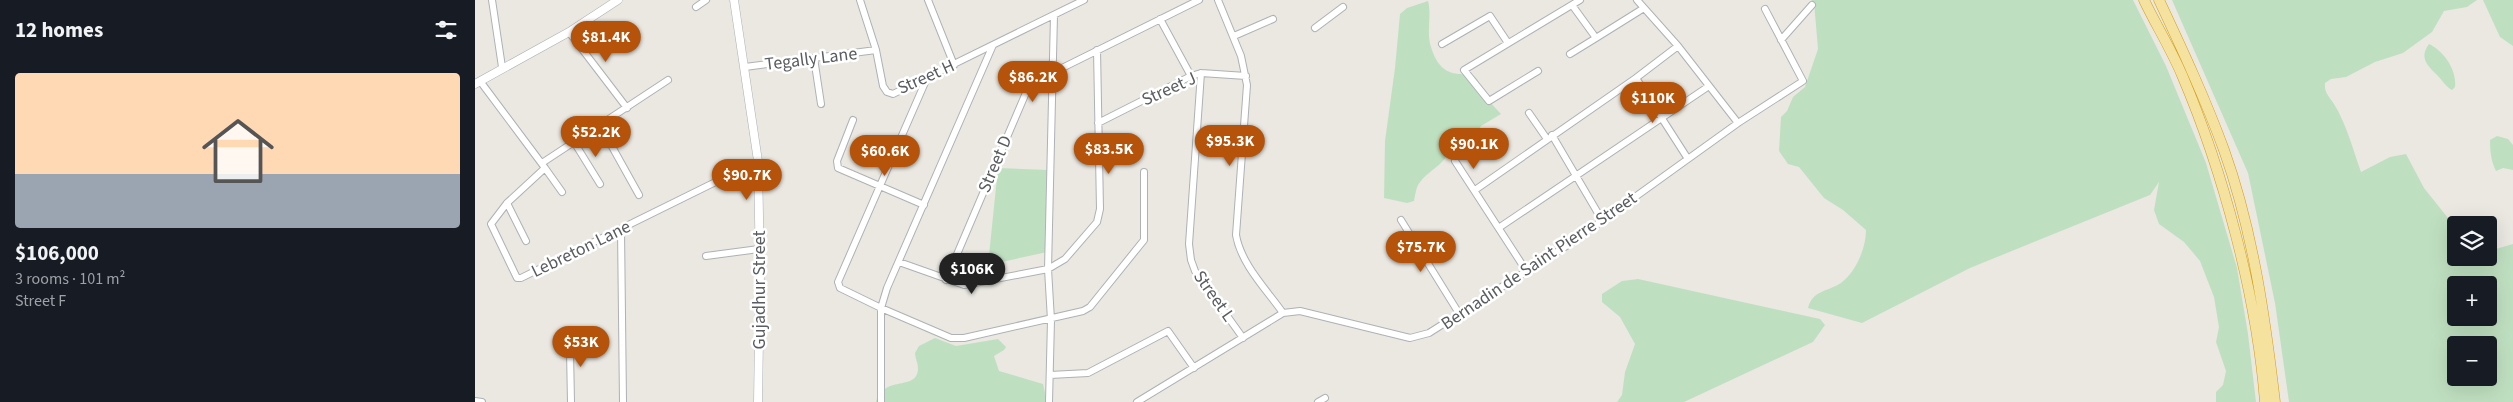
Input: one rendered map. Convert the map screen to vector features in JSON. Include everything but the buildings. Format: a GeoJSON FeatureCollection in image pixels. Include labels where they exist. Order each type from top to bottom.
{"type":"FeatureCollection","features":[{"type":"Feature","properties":{"kind":"highway"},"geometry":{"type":"LineString","coordinates":[[2144,0],[2182,74],[2213,158],[2238,246],[2262,363],[2265,402]]}},
{"type":"Feature","properties":{"kind":"highway"},"geometry":{"type":"LineString","coordinates":[[2159,0],[2187,58],[2224,151],[2247,234],[2264,313],[2275,402]]}},
{"type":"Feature","properties":{"kind":"street"},"geometry":{"type":"LineString","coordinates":[[493,0],[502,67]]}},
{"type":"Feature","properties":{"kind":"street"},"geometry":{"type":"LineString","coordinates":[[562,192],[544,165],[477,82],[569,32],[619,0]]}},
{"type":"Feature","properties":{"kind":"street"},"geometry":{"type":"LineString","coordinates":[[697,7],[706,0]]}},
{"type":"Feature","properties":{"kind":"street","name":"Gujadhur Street"},"geometry":{"type":"LineString","coordinates":[[733,0],[745,67],[758,161],[758,402]]}},
{"type":"Feature","properties":{"kind":"street"},"geometry":{"type":"LineString","coordinates":[[860,0],[876,50]]}},
{"type":"Feature","properties":{"kind":"street"},"geometry":{"type":"LineString","coordinates":[[928,0],[954,65]]}},
{"type":"Feature","properties":{"kind":"street","name":"Street H"},"geometry":{"type":"LineString","coordinates":[[876,50],[883,86],[887,92],[893,94],[1084,0]]}},
{"type":"Feature","properties":{"kind":"street","name":"Street D"},"geometry":{"type":"LineString","coordinates":[[945,280],[1028,88],[1052,73],[1199,0]]}},
{"type":"Feature","properties":{"kind":"street"},"geometry":{"type":"LineString","coordinates":[[1137,402],[1283,313],[1245,260],[1238,246],[1236,235],[1246,76],[1234,36],[1218,0]]}},
{"type":"Feature","properties":{"kind":"street"},"geometry":{"type":"LineString","coordinates":[[1538,72],[1489,101],[1464,70],[1580,0]]}},
{"type":"Feature","properties":{"kind":"street"},"geometry":{"type":"LineString","coordinates":[[1637,0],[1678,46],[1738,123]]}},
{"type":"Feature","properties":{"kind":"street"},"geometry":{"type":"LineString","coordinates":[[1571,5],[1596,38]]}},
{"type":"Feature","properties":{"kind":"street"},"geometry":{"type":"LineString","coordinates":[[1765,9],[1781,40],[1812,5]]}},
{"type":"Feature","properties":{"kind":"street"},"geometry":{"type":"LineString","coordinates":[[1315,28],[1343,6]]}},
{"type":"Feature","properties":{"kind":"street"},"geometry":{"type":"LineString","coordinates":[[1570,54],[1644,8]]}},
{"type":"Feature","properties":{"kind":"street"},"geometry":{"type":"LineString","coordinates":[[1049,402],[1051,320],[1049,268],[1054,15]]}},
{"type":"Feature","properties":{"kind":"street"},"geometry":{"type":"LineString","coordinates":[[1442,44],[1490,16],[1508,43]]}},
{"type":"Feature","properties":{"kind":"street"},"geometry":{"type":"LineString","coordinates":[[1160,20],[1191,76]]}},
{"type":"Feature","properties":{"kind":"street"},"geometry":{"type":"LineString","coordinates":[[1234,36],[1273,20]]}},
{"type":"Feature","properties":{"kind":"street"},"geometry":{"type":"LineString","coordinates":[[569,32],[627,108]]}},
{"type":"Feature","properties":{"kind":"street","name":"Bernadin de Saint Pierre Street"},"geometry":{"type":"LineString","coordinates":[[1283,313],[1300,311],[1409,338],[1429,333],[1527,272],[1738,123],[1803,81],[1781,40]]}},
{"type":"Feature","properties":{"kind":"street"},"geometry":{"type":"LineString","coordinates":[[881,402],[881,308],[887,288],[993,45]]}},
{"type":"Feature","properties":{"kind":"street"},"geometry":{"type":"LineString","coordinates":[[1475,190],[1636,78],[1678,46]]}},
{"type":"Feature","properties":{"kind":"street","name":"Tegally Lane"},"geometry":{"type":"LineString","coordinates":[[745,67],[876,50]]}},
{"type":"Feature","properties":{"kind":"street"},"geometry":{"type":"LineString","coordinates":[[899,262],[945,280],[973,285],[1049,268],[1065,259],[1097,222],[1099,209],[1097,50]]}},
{"type":"Feature","properties":{"kind":"street"},"geometry":{"type":"LineString","coordinates":[[814,58],[821,104]]}},
{"type":"Feature","properties":{"kind":"street","name":"Street J"},"geometry":{"type":"LineString","coordinates":[[1097,122],[1191,76],[1201,73],[1246,76]]}},
{"type":"Feature","properties":{"kind":"street","name":"Street L"},"geometry":{"type":"LineString","coordinates":[[1201,73],[1189,244],[1191,260],[1195,271],[1243,338]]}},
{"type":"Feature","properties":{"kind":"street"},"geometry":{"type":"LineString","coordinates":[[927,78],[838,282],[840,288],[881,308],[951,338],[964,338],[1083,312],[1090,307],[1144,240],[1144,172]]}},
{"type":"Feature","properties":{"kind":"street"},"geometry":{"type":"LineString","coordinates":[[1636,78],[1688,159]]}},
{"type":"Feature","properties":{"kind":"street","name":"Lebreton Lane"},"geometry":{"type":"LineString","coordinates":[[668,80],[574,142],[544,165],[507,203],[491,224],[517,278],[521,278],[621,230],[758,161]]}},
{"type":"Feature","properties":{"kind":"street"},"geometry":{"type":"LineString","coordinates":[[1500,228],[1709,86]]}},
{"type":"Feature","properties":{"kind":"street"},"geometry":{"type":"LineString","coordinates":[[1529,113],[1550,137],[1602,220]]}},
{"type":"Feature","properties":{"kind":"street"},"geometry":{"type":"LineString","coordinates":[[853,120],[836,165],[837,168],[924,205]]}},
{"type":"Feature","properties":{"kind":"street"},"geometry":{"type":"LineString","coordinates":[[601,125],[639,195]]}},
{"type":"Feature","properties":{"kind":"street"},"geometry":{"type":"LineString","coordinates":[[574,142],[600,184]]}},
{"type":"Feature","properties":{"kind":"street"},"geometry":{"type":"LineString","coordinates":[[1455,161],[1527,272]]}},
{"type":"Feature","properties":{"kind":"street"},"geometry":{"type":"LineString","coordinates":[[507,203],[526,241]]}},
{"type":"Feature","properties":{"kind":"street"},"geometry":{"type":"LineString","coordinates":[[1401,220],[1460,315]]}},
{"type":"Feature","properties":{"kind":"street"},"geometry":{"type":"LineString","coordinates":[[621,230],[623,402]]}},
{"type":"Feature","properties":{"kind":"street"},"geometry":{"type":"LineString","coordinates":[[706,256],[759,249]]}},
{"type":"Feature","properties":{"kind":"street"},"geometry":{"type":"LineString","coordinates":[[1050,375],[1088,373],[1168,331],[1194,368]]}},
{"type":"Feature","properties":{"kind":"street"},"geometry":{"type":"LineString","coordinates":[[567,343],[571,351],[571,402]]}},
{"type":"Feature","properties":{"kind":"street"},"geometry":{"type":"LineString","coordinates":[[1318,402],[1325,398]]}},
{"type":"Feature","properties":{"kind":"street"},"geometry":{"type":"LineString","coordinates":[[475,401],[482,402]]}},
{"type":"Feature","properties":{"kind":"green space"},"geometry":{"type":"Polygon","coordinates":[[[1811,0],[2133,0],[2166,66],[2206,163],[2237,268],[2248,334],[2256,402],[2216,402],[2216,392],[2223,385],[2226,371],[2216,342],[2219,327],[2214,297],[2200,261],[2184,242],[2159,224],[2154,210],[2159,182],[2150,195],[1970,268],[1862,323],[1808,308],[1813,298],[1821,292],[1841,283],[1851,273],[1862,252],[1866,237],[1866,230],[1843,210],[1824,198],[1799,167],[1788,164],[1779,151],[1781,117],[1787,111],[1793,97],[1805,87],[1818,49],[1814,2],[1811,0]]]}},
{"type":"Feature","properties":{"kind":"green space"},"geometry":{"type":"Polygon","coordinates":[[[2172,0],[2477,0],[2467,7],[2444,11],[2432,32],[2403,53],[2375,62],[2346,77],[2331,79],[2325,83],[2325,89],[2343,120],[2361,172],[2390,157],[2406,154],[2424,188],[2447,217],[2447,266],[2497,266],[2497,249],[2513,244],[2513,402],[2289,402],[2275,303],[2248,173],[2172,0]]]}},
{"type":"Feature","properties":{"kind":"green space"},"geometry":{"type":"Polygon","coordinates":[[[2483,0],[2513,0],[2513,46],[2500,37],[2483,0]]]}},
{"type":"Feature","properties":{"kind":"green space"},"geometry":{"type":"Polygon","coordinates":[[[1428,1],[1430,41],[1436,59],[1449,72],[1473,76],[1477,79],[1485,96],[1501,114],[1481,126],[1477,133],[1450,145],[1442,162],[1418,185],[1414,201],[1407,203],[1384,198],[1385,141],[1400,14],[1407,8],[1428,1]]]}},
{"type":"Feature","properties":{"kind":"green space"},"geometry":{"type":"Polygon","coordinates":[[[2429,44],[2440,51],[2452,68],[2455,87],[2452,90],[2425,61],[2425,53],[2429,44]]]}},
{"type":"Feature","properties":{"kind":"green space"},"geometry":{"type":"Polygon","coordinates":[[[2497,136],[2508,139],[2513,145],[2513,170],[2503,168],[2496,171],[2491,156],[2490,140],[2497,136]]]}},
{"type":"Feature","properties":{"kind":"green space"},"geometry":{"type":"Polygon","coordinates":[[[998,168],[1048,170],[1047,252],[988,265],[998,168]]]}},
{"type":"Feature","properties":{"kind":"green space"},"geometry":{"type":"Polygon","coordinates":[[[1638,279],[1820,319],[1825,325],[1813,342],[1684,402],[1617,402],[1622,395],[1625,372],[1635,344],[1620,317],[1602,302],[1602,294],[1622,281],[1638,279]]]}},
{"type":"Feature","properties":{"kind":"green space"},"geometry":{"type":"Polygon","coordinates":[[[935,338],[956,346],[998,339],[1006,347],[994,356],[999,371],[1043,384],[1047,402],[876,402],[880,393],[886,388],[913,380],[917,375],[918,368],[915,353],[919,346],[935,338]]]}}]}
